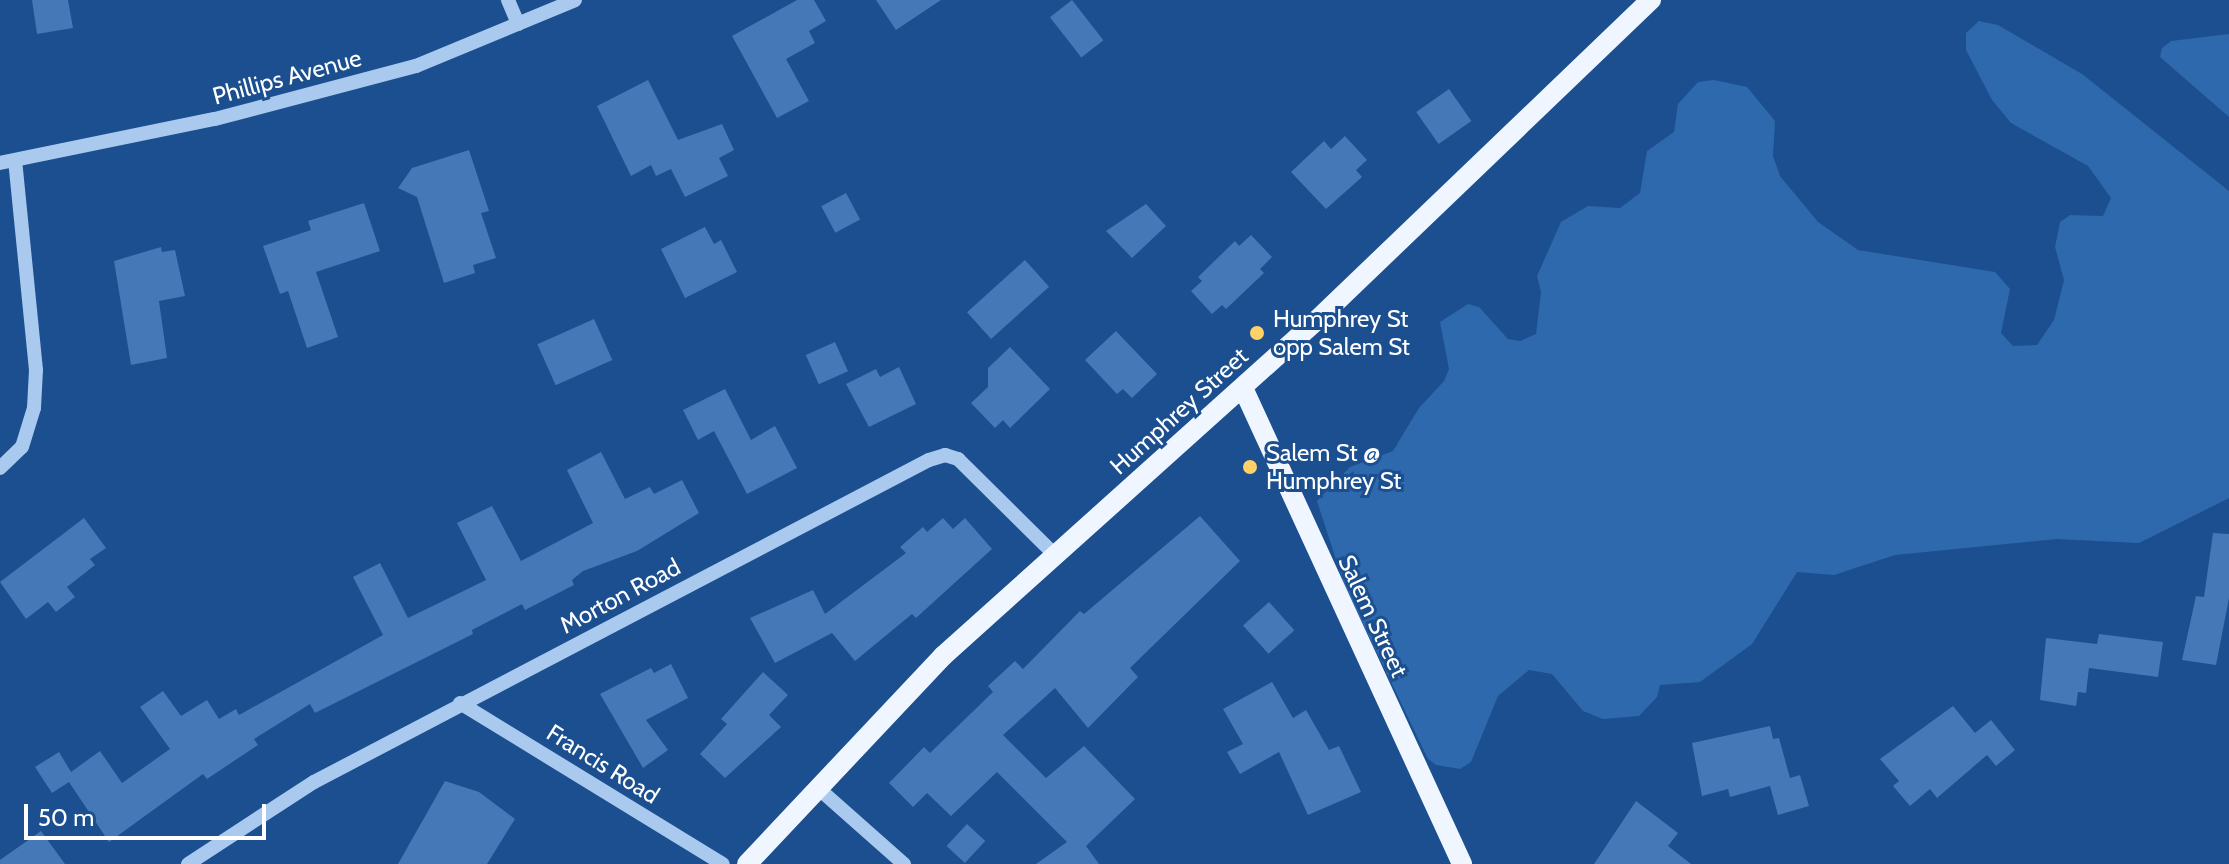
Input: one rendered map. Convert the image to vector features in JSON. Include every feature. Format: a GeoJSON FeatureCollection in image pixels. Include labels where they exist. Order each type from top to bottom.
{"type":"FeatureCollection","features":[{"type":"Feature","properties":{"kind":"main road","name":"Humphrey Street"},"geometry":{"type":"LineString","coordinates":[[747,864],[943,656],[1243,388],[1579,74],[1651,0]]}},
{"type":"Feature","properties":{"kind":"main road","name":"Salem Street"},"geometry":{"type":"LineString","coordinates":[[1243,388],[1462,864]]}},
{"type":"Feature","properties":{"kind":"street"},"geometry":{"type":"LineString","coordinates":[[508,0],[518,24]]}},
{"type":"Feature","properties":{"kind":"street","name":"Phillips Avenue"},"geometry":{"type":"LineString","coordinates":[[7,162],[215,119],[416,66],[575,0]]}},
{"type":"Feature","properties":{"kind":"street"},"geometry":{"type":"LineString","coordinates":[[0,468],[22,447],[34,408],[36,370],[7,162]]}},
{"type":"Feature","properties":{"kind":"street","name":"Morton Road"},"geometry":{"type":"LineString","coordinates":[[188,864],[314,782],[460,703],[863,492],[945,455],[982,481],[1057,557]]}},
{"type":"Feature","properties":{"kind":"street","name":"Francis Road"},"geometry":{"type":"LineString","coordinates":[[460,703],[723,864]]}},
{"type":"Feature","properties":{"kind":"street"},"geometry":{"type":"LineString","coordinates":[[818,788],[904,864]]}},
{"type":"Feature","properties":{"kind":"shaded area"},"geometry":{"type":"Polygon","coordinates":[[[1979,21],[1998,25],[2082,74],[2229,191],[2229,498],[2139,543],[2057,539],[1895,555],[1834,575],[1797,572],[1752,644],[1700,682],[1660,685],[1657,697],[1639,716],[1603,719],[1583,711],[1552,674],[1529,670],[1498,696],[1471,762],[1460,769],[1436,765],[1428,759],[1344,584],[1317,501],[1350,467],[1393,451],[1419,408],[1444,381],[1449,369],[1440,322],[1468,304],[1479,307],[1508,339],[1520,341],[1536,334],[1541,292],[1537,276],[1561,222],[1588,206],[1620,208],[1640,193],[1647,151],[1674,132],[1678,104],[1698,82],[1714,80],[1747,87],[1775,121],[1773,156],[1780,176],[1818,222],[1858,250],[1995,272],[2010,289],[2001,333],[2013,346],[2037,345],[2054,320],[2064,280],[2055,247],[2060,222],[2070,215],[2103,216],[2111,198],[2088,166],[2011,123],[1992,100],[1966,50],[1966,33],[1979,21]]]}},
{"type":"Feature","properties":{"kind":"shaded area"},"geometry":{"type":"Polygon","coordinates":[[[2229,34],[2229,117],[2160,57],[2162,48],[2171,41],[2229,34]]]}},
{"type":"Feature","properties":{"kind":"building"},"geometry":{"type":"Polygon","coordinates":[[[32,0],[68,0],[73,28],[37,34],[32,0]]]}},
{"type":"Feature","properties":{"kind":"building"},"geometry":{"type":"Polygon","coordinates":[[[797,0],[814,0],[826,21],[809,31],[815,43],[786,59],[809,101],[777,118],[732,36],[797,0]]]}},
{"type":"Feature","properties":{"kind":"building"},"geometry":{"type":"Polygon","coordinates":[[[876,0],[941,0],[896,30],[876,0]]]}},
{"type":"Feature","properties":{"kind":"building"},"geometry":{"type":"Polygon","coordinates":[[[1072,0],[1103,40],[1081,57],[1050,17],[1072,0]]]}},
{"type":"Feature","properties":{"kind":"building"},"geometry":{"type":"Polygon","coordinates":[[[648,80],[678,140],[722,124],[734,150],[719,158],[728,176],[685,197],[671,169],[656,176],[651,165],[631,176],[597,106],[648,80]]]}},
{"type":"Feature","properties":{"kind":"building"},"geometry":{"type":"Polygon","coordinates":[[[1449,89],[1471,121],[1439,144],[1416,112],[1449,89]]]}},
{"type":"Feature","properties":{"kind":"building"},"geometry":{"type":"Polygon","coordinates":[[[1345,136],[1367,160],[1356,170],[1362,177],[1326,209],[1291,172],[1324,141],[1331,149],[1345,136]]]}},
{"type":"Feature","properties":{"kind":"building"},"geometry":{"type":"Polygon","coordinates":[[[469,150],[489,211],[481,213],[496,258],[473,265],[475,273],[444,283],[417,197],[398,188],[412,168],[469,150]]]}},
{"type":"Feature","properties":{"kind":"building"},"geometry":{"type":"Polygon","coordinates":[[[846,193],[860,219],[835,233],[821,206],[846,193]]]}},
{"type":"Feature","properties":{"kind":"building"},"geometry":{"type":"Polygon","coordinates":[[[364,203],[380,251],[316,272],[338,337],[307,348],[288,291],[280,294],[263,246],[311,230],[308,221],[364,203]]]}},
{"type":"Feature","properties":{"kind":"building"},"geometry":{"type":"Polygon","coordinates":[[[1146,204],[1166,226],[1132,258],[1106,231],[1146,204]]]}},
{"type":"Feature","properties":{"kind":"building"},"geometry":{"type":"Polygon","coordinates":[[[705,227],[714,244],[721,240],[737,272],[685,298],[661,249],[705,227]]]}},
{"type":"Feature","properties":{"kind":"building"},"geometry":{"type":"Polygon","coordinates":[[[1251,235],[1272,257],[1260,269],[1264,273],[1226,309],[1222,305],[1212,314],[1191,291],[1202,281],[1198,277],[1235,241],[1239,246],[1251,235]]]}},
{"type":"Feature","properties":{"kind":"building"},"geometry":{"type":"Polygon","coordinates":[[[161,247],[162,252],[175,250],[185,296],[159,301],[167,358],[131,365],[114,261],[161,247]]]}},
{"type":"Feature","properties":{"kind":"building"},"geometry":{"type":"Polygon","coordinates":[[[1025,260],[1049,287],[991,339],[967,312],[1025,260]]]}},
{"type":"Feature","properties":{"kind":"building"},"geometry":{"type":"Polygon","coordinates":[[[594,319],[612,360],[556,385],[537,344],[594,319]]]}},
{"type":"Feature","properties":{"kind":"building"},"geometry":{"type":"Polygon","coordinates":[[[1116,331],[1157,374],[1132,398],[1123,389],[1117,394],[1085,360],[1116,331]]]}},
{"type":"Feature","properties":{"kind":"building"},"geometry":{"type":"Polygon","coordinates":[[[835,342],[848,371],[819,384],[806,355],[835,342]]]}},
{"type":"Feature","properties":{"kind":"building"},"geometry":{"type":"Polygon","coordinates":[[[1010,347],[1050,389],[1010,428],[1003,420],[995,428],[971,403],[988,387],[988,368],[1010,347]]]}},
{"type":"Feature","properties":{"kind":"building"},"geometry":{"type":"Polygon","coordinates":[[[899,367],[916,404],[869,427],[846,384],[876,369],[880,377],[899,367]]]}},
{"type":"Feature","properties":{"kind":"building"},"geometry":{"type":"Polygon","coordinates":[[[725,389],[751,440],[775,426],[797,468],[747,494],[714,431],[698,440],[683,410],[725,389]]]}},
{"type":"Feature","properties":{"kind":"building"},"geometry":{"type":"Polygon","coordinates":[[[601,452],[625,499],[650,487],[654,494],[682,480],[699,513],[637,551],[583,571],[572,580],[574,585],[525,610],[522,604],[472,630],[473,634],[315,713],[310,704],[254,739],[258,745],[207,779],[203,774],[109,842],[69,782],[52,793],[35,767],[59,752],[71,772],[100,751],[122,783],[170,749],[140,707],[163,691],[181,716],[207,700],[219,719],[236,709],[239,715],[383,635],[353,577],[380,563],[408,618],[486,580],[457,523],[492,506],[521,561],[593,523],[567,470],[601,452]]]}},
{"type":"Feature","properties":{"kind":"building"},"geometry":{"type":"Polygon","coordinates":[[[1200,516],[1240,561],[1130,668],[1138,677],[1088,728],[1055,688],[1003,735],[1046,778],[1084,746],[1135,799],[1086,846],[1099,864],[1036,864],[1067,842],[997,772],[951,816],[927,793],[913,807],[889,783],[924,747],[930,753],[993,692],[988,686],[1015,661],[1023,669],[1080,611],[1084,614],[1200,516]]]}},
{"type":"Feature","properties":{"kind":"building"},"geometry":{"type":"Polygon","coordinates":[[[84,518],[106,548],[90,559],[95,565],[67,587],[75,597],[56,612],[48,602],[26,619],[0,582],[84,518]]]}},
{"type":"Feature","properties":{"kind":"building"},"geometry":{"type":"Polygon","coordinates":[[[943,518],[953,529],[965,518],[992,549],[916,618],[912,614],[855,661],[832,633],[775,663],[750,618],[813,590],[825,614],[906,553],[900,547],[923,527],[927,532],[943,518]]]}},
{"type":"Feature","properties":{"kind":"building"},"geometry":{"type":"Polygon","coordinates":[[[2213,533],[2229,534],[2229,598],[2216,665],[2182,660],[2196,596],[2204,597],[2213,533]]]}},
{"type":"Feature","properties":{"kind":"building"},"geometry":{"type":"Polygon","coordinates":[[[1269,602],[1294,630],[1268,654],[1243,625],[1269,602]]]}},
{"type":"Feature","properties":{"kind":"building"},"geometry":{"type":"Polygon","coordinates":[[[2099,634],[2163,642],[2158,677],[2089,668],[2086,693],[2078,692],[2076,706],[2040,700],[2046,638],[2097,644],[2099,634]]]}},
{"type":"Feature","properties":{"kind":"building"},"geometry":{"type":"Polygon","coordinates":[[[671,664],[688,698],[646,720],[668,750],[643,768],[600,694],[651,668],[654,673],[671,664]]]}},
{"type":"Feature","properties":{"kind":"building"},"geometry":{"type":"Polygon","coordinates":[[[763,672],[788,695],[769,715],[781,727],[725,778],[700,754],[727,724],[721,719],[763,672]]]}},
{"type":"Feature","properties":{"kind":"building"},"geometry":{"type":"Polygon","coordinates":[[[1272,682],[1293,718],[1306,710],[1329,750],[1339,746],[1361,792],[1308,815],[1279,752],[1240,774],[1227,752],[1243,744],[1223,709],[1272,682]]]}},
{"type":"Feature","properties":{"kind":"building"},"geometry":{"type":"Polygon","coordinates":[[[1953,706],[1975,733],[1991,720],[2015,750],[1996,766],[1987,755],[1937,798],[1930,789],[1910,806],[1893,786],[1899,781],[1880,759],[1953,706]]]}},
{"type":"Feature","properties":{"kind":"building"},"geometry":{"type":"Polygon","coordinates":[[[1770,726],[1773,739],[1779,738],[1790,778],[1800,775],[1809,806],[1778,815],[1770,786],[1730,797],[1728,789],[1702,796],[1692,743],[1770,726]]]}},
{"type":"Feature","properties":{"kind":"building"},"geometry":{"type":"Polygon","coordinates":[[[445,781],[479,792],[515,819],[487,864],[398,864],[445,781]]]}},
{"type":"Feature","properties":{"kind":"building"},"geometry":{"type":"Polygon","coordinates":[[[1636,801],[1678,833],[1668,846],[1691,864],[1594,864],[1636,801]]]}},
{"type":"Feature","properties":{"kind":"building"},"geometry":{"type":"Polygon","coordinates":[[[967,824],[985,841],[965,863],[947,846],[967,824]]]}},
{"type":"Feature","properties":{"kind":"building"},"geometry":{"type":"Polygon","coordinates":[[[41,831],[65,864],[0,864],[0,860],[41,831]]]}},
{"type":"Feature","properties":{"kind":"place","name":"Humphrey St opp Salem St"},"geometry":{"type":"Point","coordinates":[1257,333]}},
{"type":"Feature","properties":{"kind":"place","name":"Salem St @ Humphrey St"},"geometry":{"type":"Point","coordinates":[1250,467]}}]}
